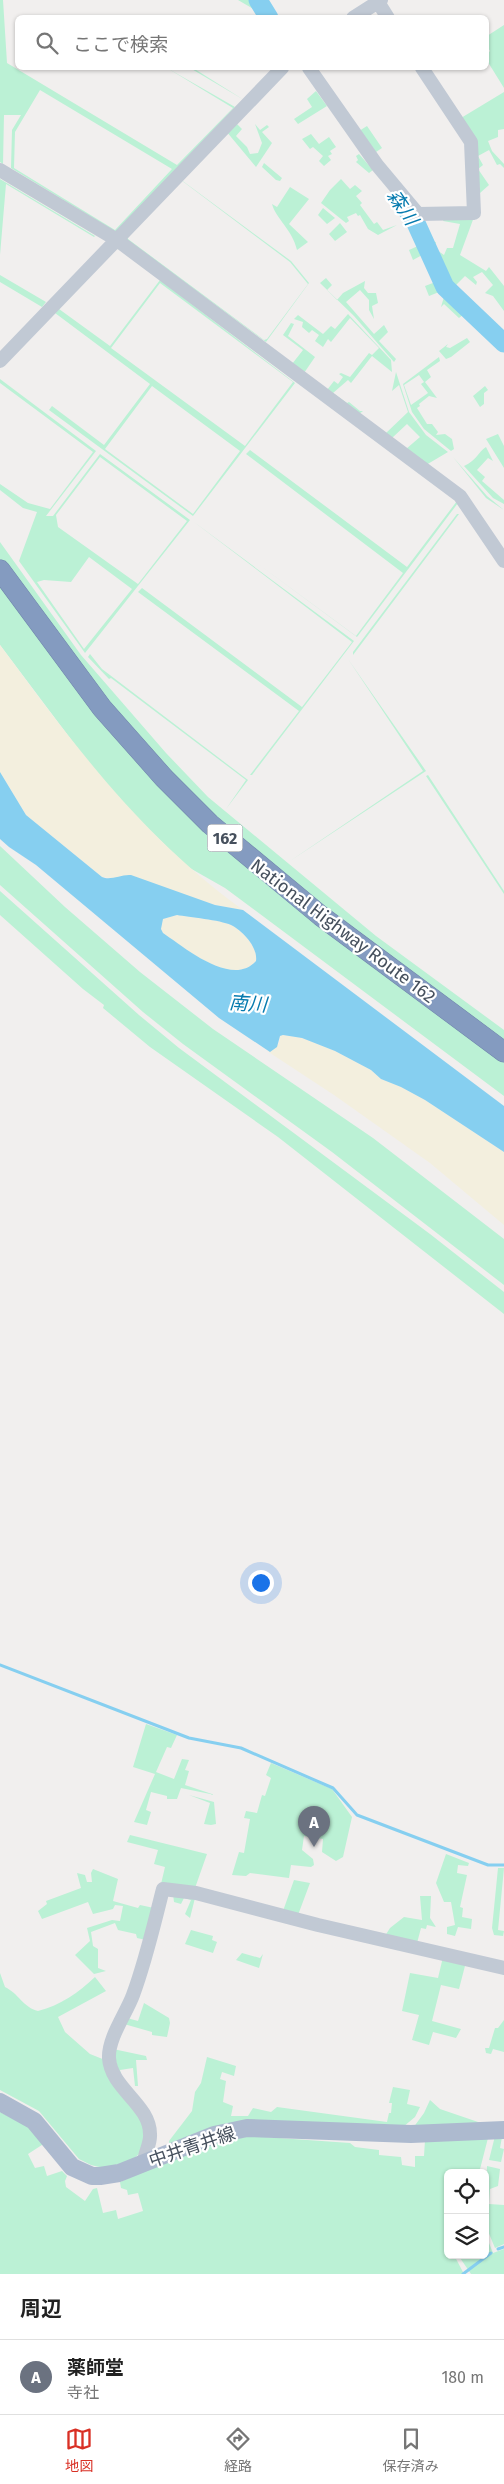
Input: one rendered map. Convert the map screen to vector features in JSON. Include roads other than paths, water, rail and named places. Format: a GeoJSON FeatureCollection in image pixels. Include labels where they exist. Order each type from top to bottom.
{"type":"FeatureCollection","features":[{"type":"Feature","properties":{"kind":"highway","name":"National Highway Route 162"},"geometry":{"type":"LineString","coordinates":[[0,570],[102,708],[158,771],[210,824],[321,916],[504,1052]]}},
{"type":"Feature","properties":{"kind":"main road","name":"中井青井線"},"geometry":{"type":"LineString","coordinates":[[0,2102],[34,2121],[44,2130],[72,2167],[92,2176],[110,2176],[214,2135],[247,2128],[411,2134],[504,2130]]}},
{"type":"Feature","properties":{"kind":"street"},"geometry":{"type":"LineString","coordinates":[[358,15],[379,1],[386,15]]}},
{"type":"Feature","properties":{"kind":"street"},"geometry":{"type":"LineString","coordinates":[[0,361],[280,70]]}},
{"type":"Feature","properties":{"kind":"street"},"geometry":{"type":"LineString","coordinates":[[310,70],[332,108],[418,214],[474,213],[472,142],[423,70]]}},
{"type":"Feature","properties":{"kind":"street"},"geometry":{"type":"LineString","coordinates":[[0,170],[117,240],[460,496],[504,561]]}},
{"type":"Feature","properties":{"kind":"street"},"geometry":{"type":"LineString","coordinates":[[144,2163],[150,2134],[148,2124],[143,2114],[117,2080],[109,2057],[113,2039],[133,1994],[163,1889],[196,1894],[318,1925],[504,1968]]}},
{"type":"Feature","properties":{"kind":"water","name":"南川"},"geometry":{"type":"Polygon","coordinates":[[[0,772],[26,815],[102,877],[131,875],[215,905],[243,910],[504,1106],[504,1152],[425,1100],[381,1079],[371,1070],[335,1051],[302,1038],[283,1035],[280,1036],[277,1047],[270,1052],[219,1018],[36,865],[0,839],[0,772]],[[177,915],[163,919],[161,929],[163,933],[195,955],[222,968],[234,970],[246,968],[256,961],[255,950],[252,945],[245,935],[231,925],[177,915]]]}},
{"type":"Feature","properties":{"kind":"waterway","name":"森川"},"geometry":{"type":"LineString","coordinates":[[258,0],[267,15]]}},
{"type":"Feature","properties":{"kind":"waterway","name":"森川"},"geometry":{"type":"LineString","coordinates":[[399,199],[415,221],[445,287],[504,343]]}},
{"type":"Feature","properties":{"kind":"waterway"},"geometry":{"type":"LineString","coordinates":[[0,1665],[189,1738],[241,1748],[333,1788],[357,1815],[488,1865],[504,1865]]}},
{"type":"Feature","properties":{"kind":"waterway"},"geometry":{"type":"LineString","coordinates":[[498,2249],[504,2247]]}},
{"type":"Feature","properties":{"kind":"waterway"},"geometry":{"type":"LineString","coordinates":[[463,2274],[491,2253]]}},
{"type":"Feature","properties":{"kind":"place","name":"薬師堂"},"geometry":{"type":"Point","coordinates":[314,1847]}}]}
